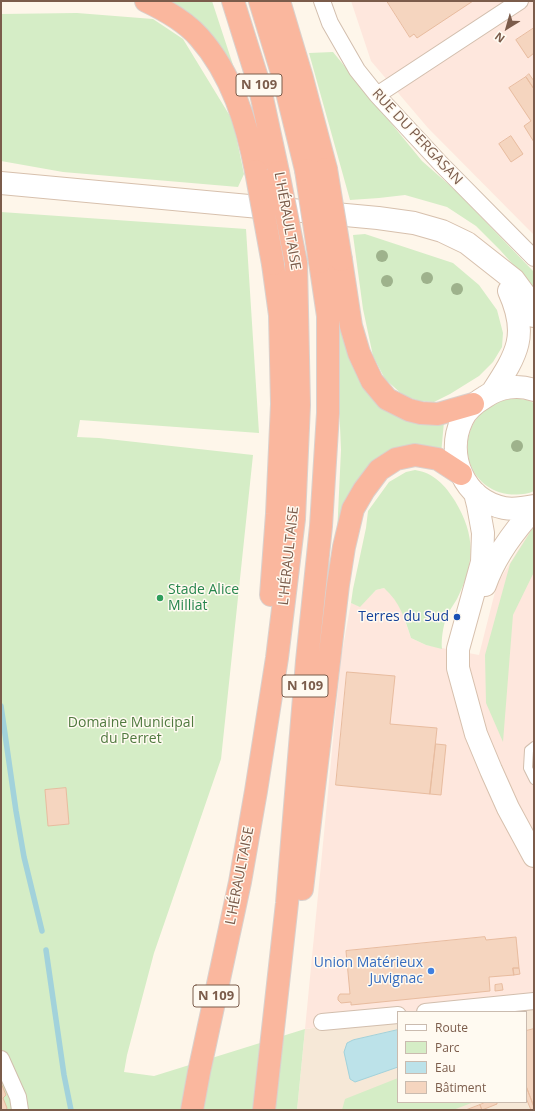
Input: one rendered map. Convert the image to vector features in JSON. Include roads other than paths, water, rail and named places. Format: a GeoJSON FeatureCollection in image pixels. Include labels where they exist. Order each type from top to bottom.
{"type":"FeatureCollection","features":[{"type":"Feature","properties":{"kind":"highway"},"geometry":{"type":"LineString","coordinates":[[146,1],[172,15],[198,36],[219,64],[236,99],[250,140],[273,264],[280,315],[282,404],[277,514],[266,654],[240,882]]}},
{"type":"Feature","properties":{"kind":"highway","name":"L'HÉRAULTAISE"},"geometry":{"type":"LineString","coordinates":[[192,1110],[240,882],[258,783],[277,658],[294,519],[299,405],[296,263],[278,172],[258,84],[233,1]]}},
{"type":"Feature","properties":{"kind":"highway","name":"L'HÉRAULTAISE"},"geometry":{"type":"LineString","coordinates":[[260,1],[283,76],[316,170],[331,261],[328,316],[328,412],[321,526],[307,661],[287,903],[264,1110]]}},
{"type":"Feature","properties":{"kind":"highway"},"geometry":{"type":"LineString","coordinates":[[279,1],[302,78],[316,170]]}},
{"type":"Feature","properties":{"kind":"highway"},"geometry":{"type":"LineString","coordinates":[[331,261],[359,353],[372,381],[387,399],[408,410],[421,413],[438,414],[473,404]]}},
{"type":"Feature","properties":{"kind":"highway"},"geometry":{"type":"LineString","coordinates":[[273,1110],[282,1052],[338,585],[344,548],[353,509],[364,490],[379,470],[396,459],[415,455],[438,459],[461,474]]}},
{"type":"Feature","properties":{"kind":"street","name":"RUE DU PERGASAN"},"geometry":{"type":"LineString","coordinates":[[322,1],[330,23],[357,70],[377,95],[441,164],[534,258]]}},
{"type":"Feature","properties":{"kind":"street"},"geometry":{"type":"LineString","coordinates":[[377,95],[520,1]]}},
{"type":"Feature","properties":{"kind":"street"},"geometry":{"type":"LineString","coordinates":[[6,182],[378,218],[414,223],[442,231],[467,243],[490,260],[514,280],[525,295],[534,316]]}},
{"type":"Feature","properties":{"kind":"street"},"geometry":{"type":"LineString","coordinates":[[490,260],[506,284],[513,299],[516,306],[520,329],[515,352],[505,373],[493,391]]}},
{"type":"Feature","properties":{"kind":"street"},"geometry":{"type":"LineString","coordinates":[[534,390],[528,388],[510,387],[493,391],[473,404],[462,419],[456,437],[455,456],[461,474],[467,484],[475,493],[488,503],[504,508],[534,508]]}},
{"type":"Feature","properties":{"kind":"street"},"geometry":{"type":"LineString","coordinates":[[475,493],[481,515],[483,533],[482,562],[458,649],[458,668],[476,734],[508,808],[534,856]]}},
{"type":"Feature","properties":{"kind":"street"},"geometry":{"type":"LineString","coordinates":[[466,695],[466,668],[469,636],[487,580],[496,560],[515,531],[534,508]]}},
{"type":"Feature","properties":{"kind":"street"},"geometry":{"type":"LineString","coordinates":[[435,1011],[534,1001]]}},
{"type":"Feature","properties":{"kind":"street"},"geometry":{"type":"LineString","coordinates":[[322,1022],[397,1015]]}},
{"type":"Feature","properties":{"kind":"street"},"geometry":{"type":"LineString","coordinates":[[1,1058],[18,1097],[20,1110]]}},
{"type":"Feature","properties":{"kind":"lane"},"geometry":{"type":"LineString","coordinates":[[534,746],[529,750],[528,768],[534,780]]}},
{"type":"Feature","properties":{"kind":"water"},"geometry":{"type":"Polygon","coordinates":[[[397,1030],[397,1067],[355,1082],[350,1079],[344,1052],[347,1043],[353,1040],[397,1030]]]}},
{"type":"Feature","properties":{"kind":"waterway"},"geometry":{"type":"LineString","coordinates":[[1,706],[24,857],[42,931]]}},
{"type":"Feature","properties":{"kind":"waterway"},"geometry":{"type":"LineString","coordinates":[[46,950],[64,1075],[71,1110]]}},
{"type":"Feature","properties":{"kind":"place","name":"Stade Alice Milliat"},"geometry":{"type":"Point","coordinates":[160,598]}},
{"type":"Feature","properties":{"kind":"place","name":"Terres du Sud"},"geometry":{"type":"Point","coordinates":[457,617]}},
{"type":"Feature","properties":{"kind":"place","name":"Union Matérieux Juvignac"},"geometry":{"type":"Point","coordinates":[431,971]}},
{"type":"Feature","properties":{"kind":"park label","name":"Domaine Municipal du Perret"},"geometry":{"type":"Point","coordinates":[131,732]}}]}
